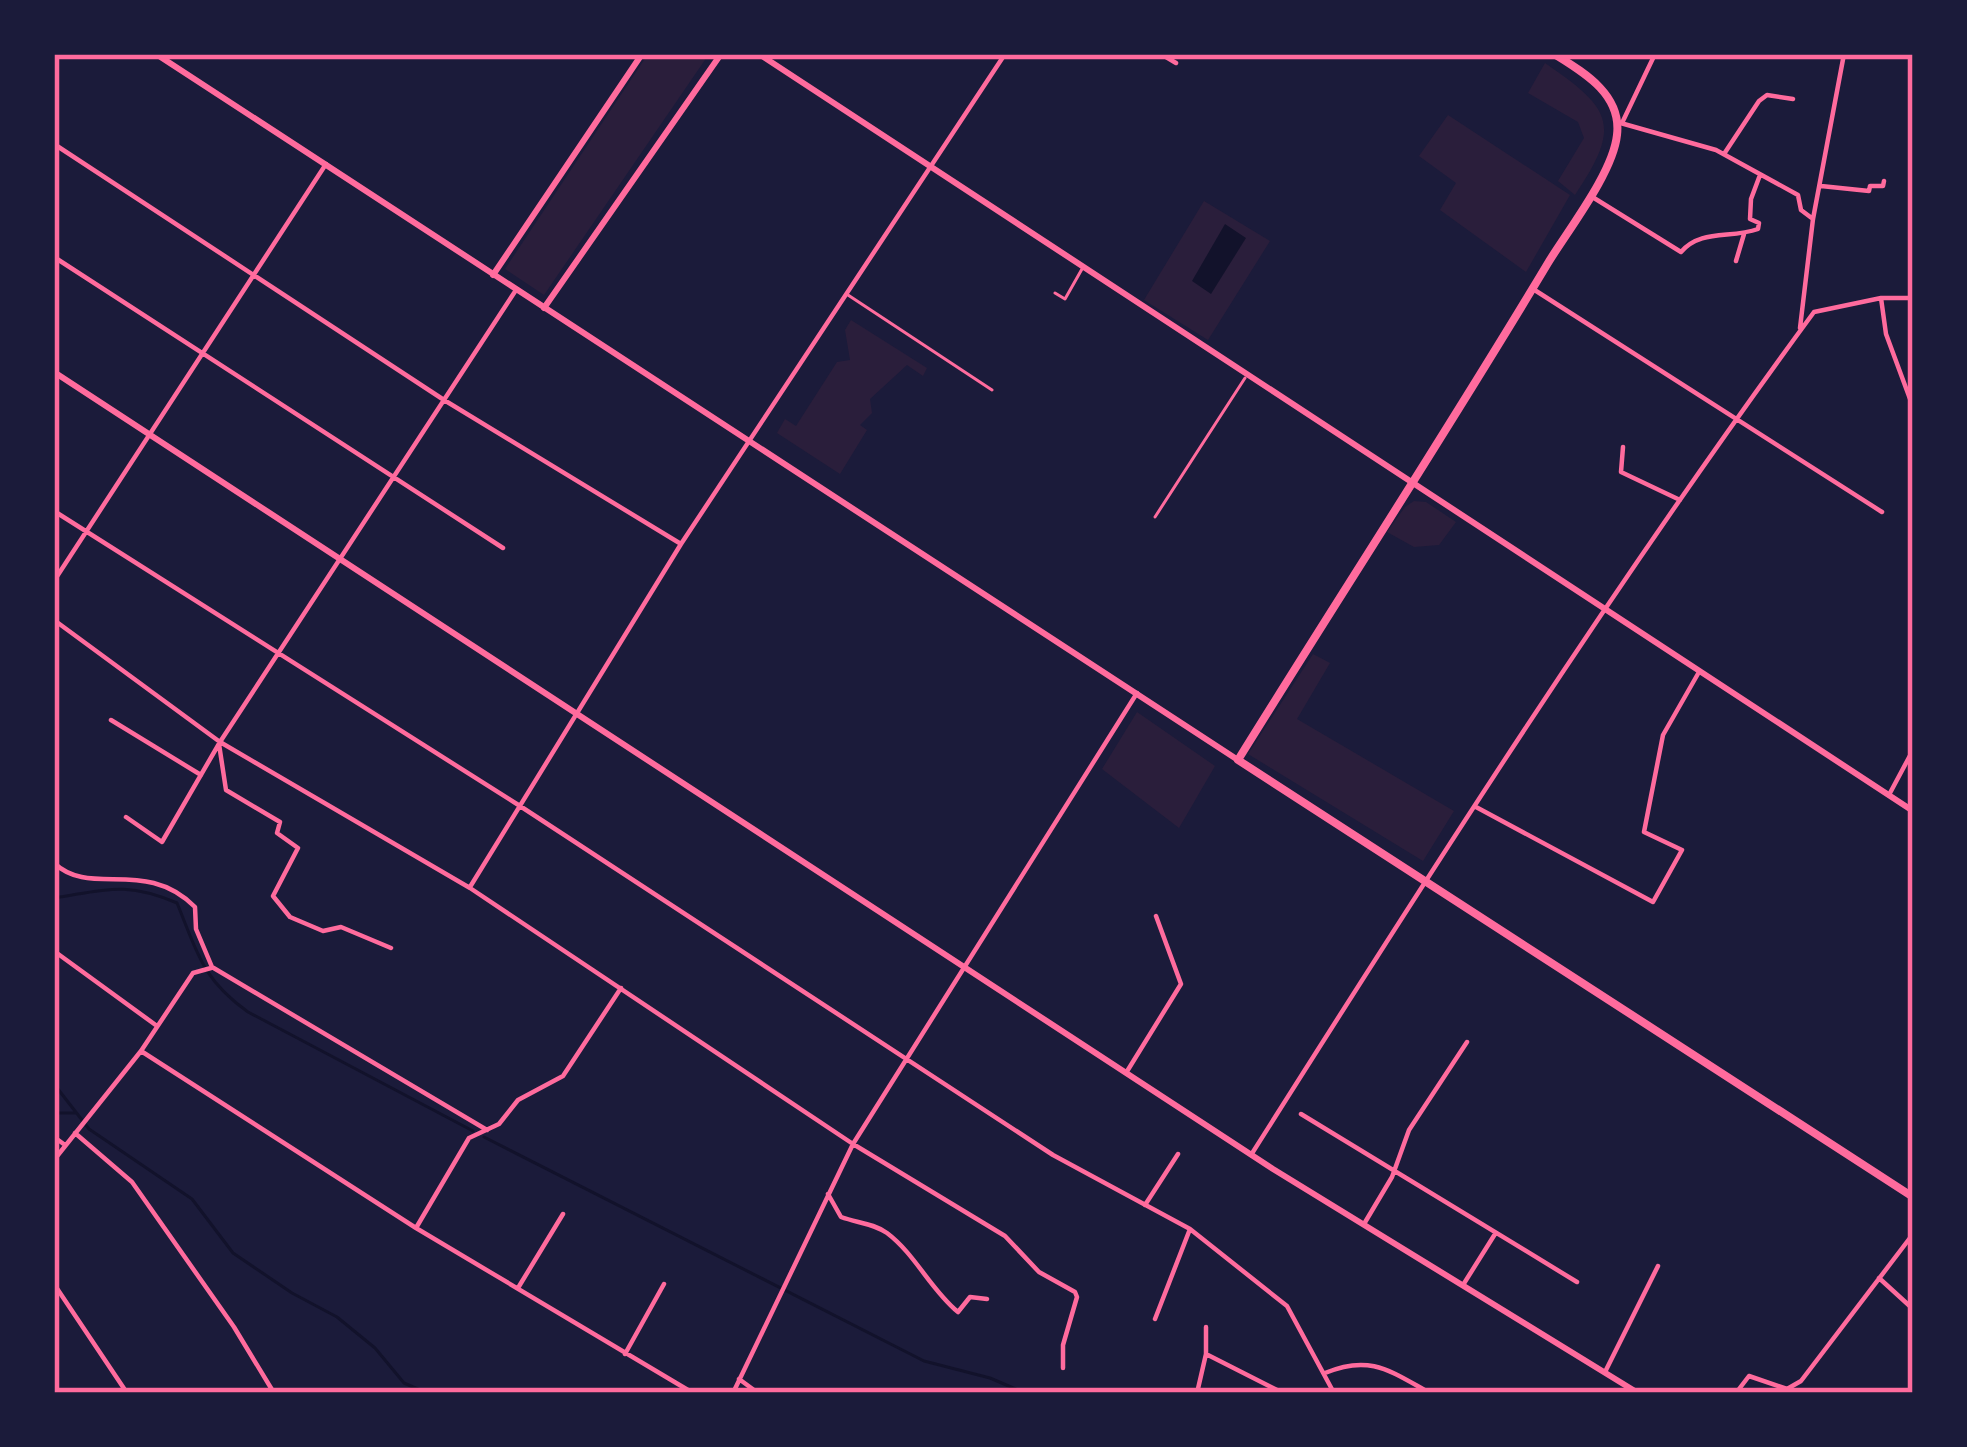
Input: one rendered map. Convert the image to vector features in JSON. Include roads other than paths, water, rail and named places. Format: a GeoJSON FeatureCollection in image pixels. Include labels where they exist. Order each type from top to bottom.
{"type":"FeatureCollection","features":[{"type":"Feature","properties":{"kind":"main road"},"geometry":{"type":"LineString","coordinates":[[1554,54],[1608,96],[1620,123],[1613,153],[1238,760],[1913,1197]]}},
{"type":"Feature","properties":{"kind":"street"},"geometry":{"type":"LineString","coordinates":[[156,54],[1238,760]]}},
{"type":"Feature","properties":{"kind":"street"},"geometry":{"type":"LineString","coordinates":[[493,275],[641,54]]}},
{"type":"Feature","properties":{"kind":"street"},"geometry":{"type":"LineString","coordinates":[[544,308],[721,54]]}},
{"type":"Feature","properties":{"kind":"street"},"geometry":{"type":"LineString","coordinates":[[760,54],[1913,812]]}},
{"type":"Feature","properties":{"kind":"street"},"geometry":{"type":"LineString","coordinates":[[470,887],[680,544],[1005,54]]}},
{"type":"Feature","properties":{"kind":"street"},"geometry":{"type":"LineString","coordinates":[[1161,54],[1176,63]]}},
{"type":"Feature","properties":{"kind":"street"},"geometry":{"type":"LineString","coordinates":[[1655,54],[1620,123],[1724,154],[1798,195],[1801,210],[1814,220]]}},
{"type":"Feature","properties":{"kind":"street"},"geometry":{"type":"LineString","coordinates":[[1799,334],[1844,54]]}},
{"type":"Feature","properties":{"kind":"street"},"geometry":{"type":"LineString","coordinates":[[1724,154],[1759,100],[1768,95],[1792,99]]}},
{"type":"Feature","properties":{"kind":"street"},"geometry":{"type":"LineString","coordinates":[[54,144],[444,400],[680,544]]}},
{"type":"Feature","properties":{"kind":"street"},"geometry":{"type":"LineString","coordinates":[[54,581],[326,164]]}},
{"type":"Feature","properties":{"kind":"street"},"geometry":{"type":"LineString","coordinates":[[1589,195],[1681,252],[1702,236],[1758,229],[1759,223],[1750,219],[1760,175]]}},
{"type":"Feature","properties":{"kind":"street"},"geometry":{"type":"LineString","coordinates":[[1821,186],[1869,191],[1870,186],[1883,186],[1884,181]]}},
{"type":"Feature","properties":{"kind":"street"},"geometry":{"type":"LineString","coordinates":[[1736,261],[1744,234]]}},
{"type":"Feature","properties":{"kind":"street"},"geometry":{"type":"LineString","coordinates":[[54,257],[503,548]]}},
{"type":"Feature","properties":{"kind":"street"},"geometry":{"type":"LineString","coordinates":[[1055,293],[1065,299],[1084,267]]}},
{"type":"Feature","properties":{"kind":"street"},"geometry":{"type":"LineString","coordinates":[[1533,289],[1882,512]]}},
{"type":"Feature","properties":{"kind":"street"},"geometry":{"type":"LineString","coordinates":[[125,817],[162,842],[219,743],[515,290]]}},
{"type":"Feature","properties":{"kind":"street"},"geometry":{"type":"LineString","coordinates":[[846,294],[992,390]]}},
{"type":"Feature","properties":{"kind":"street"},"geometry":{"type":"LineString","coordinates":[[1880,298],[1886,334],[1913,407]]}},
{"type":"Feature","properties":{"kind":"street"},"geometry":{"type":"LineString","coordinates":[[1252,1155],[1474,806],[1735,420],[1814,312],[1880,298],[1913,298]]}},
{"type":"Feature","properties":{"kind":"street"},"geometry":{"type":"LineString","coordinates":[[54,372],[1252,1155],[1638,1393]]}},
{"type":"Feature","properties":{"kind":"street"},"geometry":{"type":"LineString","coordinates":[[1154,518],[1246,376]]}},
{"type":"Feature","properties":{"kind":"street"},"geometry":{"type":"LineString","coordinates":[[1622,447],[1621,472],[1680,500]]}},
{"type":"Feature","properties":{"kind":"street"},"geometry":{"type":"LineString","coordinates":[[54,511],[520,806],[1053,1155],[1190,1229],[1287,1306],[1334,1393]]}},
{"type":"Feature","properties":{"kind":"street"},"geometry":{"type":"LineString","coordinates":[[54,620],[219,743],[470,887],[853,1144],[1006,1236],[1040,1272],[1075,1292],[1063,1368]]}},
{"type":"Feature","properties":{"kind":"street"},"geometry":{"type":"LineString","coordinates":[[1474,806],[1653,902],[1682,850],[1644,832],[1655,765],[1663,735],[1699,672]]}},
{"type":"Feature","properties":{"kind":"street"},"geometry":{"type":"LineString","coordinates":[[733,1393],[853,1144],[1137,693]]}},
{"type":"Feature","properties":{"kind":"street"},"geometry":{"type":"LineString","coordinates":[[110,720],[201,775]]}},
{"type":"Feature","properties":{"kind":"street"},"geometry":{"type":"LineString","coordinates":[[219,743],[226,790],[280,822],[278,833],[298,848],[273,896],[290,917],[323,931],[341,927],[391,948]]}},
{"type":"Feature","properties":{"kind":"street"},"geometry":{"type":"LineString","coordinates":[[1889,796],[1913,751]]}},
{"type":"Feature","properties":{"kind":"street"},"geometry":{"type":"LineString","coordinates":[[54,862],[63,871],[103,880],[140,878],[166,885],[195,908],[196,929],[212,968],[487,1130]]}},
{"type":"Feature","properties":{"kind":"street"},"geometry":{"type":"LineString","coordinates":[[1126,1073],[1180,984],[1156,916]]}},
{"type":"Feature","properties":{"kind":"street"},"geometry":{"type":"LineString","coordinates":[[54,951],[157,1026]]}},
{"type":"Feature","properties":{"kind":"street"},"geometry":{"type":"LineString","coordinates":[[54,1160],[141,1051],[193,973],[212,968]]}},
{"type":"Feature","properties":{"kind":"street"},"geometry":{"type":"LineString","coordinates":[[416,1228],[469,1138],[499,1124],[518,1100],[563,1076],[620,988]]}},
{"type":"Feature","properties":{"kind":"street"},"geometry":{"type":"LineString","coordinates":[[1364,1224],[1394,1170],[1409,1130],[1467,1042]]}},
{"type":"Feature","properties":{"kind":"street"},"geometry":{"type":"LineString","coordinates":[[141,1051],[416,1228],[693,1393]]}},
{"type":"Feature","properties":{"kind":"street"},"geometry":{"type":"LineString","coordinates":[[1301,1114],[1577,1282]]}},
{"type":"Feature","properties":{"kind":"street"},"geometry":{"type":"LineString","coordinates":[[78,1130],[131,1182],[274,1393]]}},
{"type":"Feature","properties":{"kind":"street"},"geometry":{"type":"LineString","coordinates":[[54,1137],[65,1145]]}},
{"type":"Feature","properties":{"kind":"street"},"geometry":{"type":"LineString","coordinates":[[1145,1204],[1178,1154]]}},
{"type":"Feature","properties":{"kind":"street"},"geometry":{"type":"LineString","coordinates":[[828,1194],[841,1217],[869,1223],[888,1234],[958,1312],[970,1297],[987,1299]]}},
{"type":"Feature","properties":{"kind":"street"},"geometry":{"type":"LineString","coordinates":[[518,1288],[563,1214]]}},
{"type":"Feature","properties":{"kind":"street"},"geometry":{"type":"LineString","coordinates":[[1155,1319],[1190,1229]]}},
{"type":"Feature","properties":{"kind":"street"},"geometry":{"type":"LineString","coordinates":[[1463,1285],[1496,1234]]}},
{"type":"Feature","properties":{"kind":"street"},"geometry":{"type":"LineString","coordinates":[[1736,1393],[1749,1376],[1787,1389],[1794,1386],[1913,1234]]}},
{"type":"Feature","properties":{"kind":"street"},"geometry":{"type":"LineString","coordinates":[[1605,1372],[1658,1266]]}},
{"type":"Feature","properties":{"kind":"street"},"geometry":{"type":"LineString","coordinates":[[1879,1278],[1913,1309]]}},
{"type":"Feature","properties":{"kind":"street"},"geometry":{"type":"LineString","coordinates":[[54,1284],[128,1393]]}},
{"type":"Feature","properties":{"kind":"street"},"geometry":{"type":"LineString","coordinates":[[625,1354],[664,1284]]}},
{"type":"Feature","properties":{"kind":"street"},"geometry":{"type":"LineString","coordinates":[[1197,1393],[1206,1354],[1206,1327]]}},
{"type":"Feature","properties":{"kind":"street"},"geometry":{"type":"LineString","coordinates":[[1206,1354],[1283,1393]]}},
{"type":"Feature","properties":{"kind":"street"},"geometry":{"type":"LineString","coordinates":[[1323,1374],[1348,1363],[1362,1363],[1382,1367],[1430,1393]]}},
{"type":"Feature","properties":{"kind":"street"},"geometry":{"type":"LineString","coordinates":[[739,1378],[758,1393]]}},
{"type":"Feature","properties":{"kind":"waterway"},"geometry":{"type":"LineString","coordinates":[[54,898],[129,890],[177,903],[211,976],[248,1012],[473,1131]]}},
{"type":"Feature","properties":{"kind":"waterway"},"geometry":{"type":"LineString","coordinates":[[54,1084],[89,1129],[192,1199],[233,1253],[337,1317],[375,1348],[404,1383],[427,1393]]}},
{"type":"Feature","properties":{"kind":"waterway"},"geometry":{"type":"LineString","coordinates":[[54,1113],[75,1113]]}},
{"type":"Feature","properties":{"kind":"waterway"},"geometry":{"type":"LineString","coordinates":[[484,1137],[924,1361],[990,1378],[1025,1393]]}}]}
